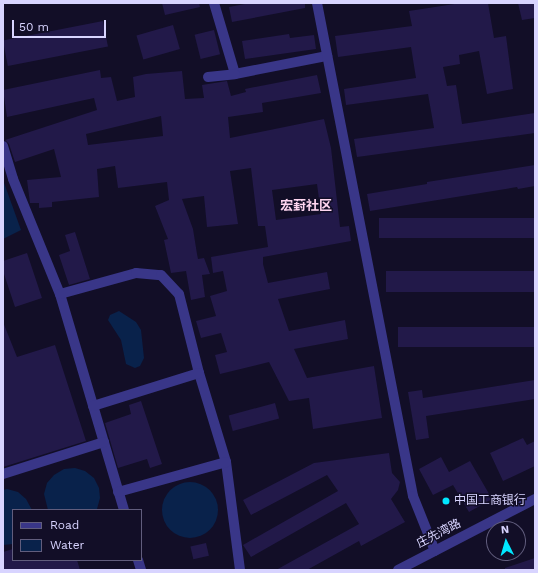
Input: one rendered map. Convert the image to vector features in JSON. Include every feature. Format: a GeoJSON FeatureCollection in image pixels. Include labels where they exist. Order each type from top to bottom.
{"type":"FeatureCollection","features":[{"type":"Feature","properties":{"kind":"street"},"geometry":{"type":"LineString","coordinates":[[214,3],[235,74]]}},
{"type":"Feature","properties":{"kind":"street"},"geometry":{"type":"LineString","coordinates":[[317,3],[413,496],[435,551]]}},
{"type":"Feature","properties":{"kind":"street"},"geometry":{"type":"LineString","coordinates":[[208,78],[327,56]]}},
{"type":"Feature","properties":{"kind":"street"},"geometry":{"type":"LineString","coordinates":[[3,146],[30,220],[60,294],[124,509]]}},
{"type":"Feature","properties":{"kind":"street"},"geometry":{"type":"LineString","coordinates":[[60,294],[136,273],[161,275],[178,294],[199,373],[226,462],[240,570]]}},
{"type":"Feature","properties":{"kind":"street"},"geometry":{"type":"LineString","coordinates":[[93,406],[199,373]]}},
{"type":"Feature","properties":{"kind":"street"},"geometry":{"type":"LineString","coordinates":[[3,474],[104,442]]}},
{"type":"Feature","properties":{"kind":"street"},"geometry":{"type":"LineString","coordinates":[[118,492],[226,462]]}},
{"type":"Feature","properties":{"kind":"street","name":"庄先湾路"},"geometry":{"type":"LineString","coordinates":[[398,570],[535,499]]}},
{"type":"Feature","properties":{"kind":"water"},"geometry":{"type":"Polygon","coordinates":[[[3,180],[21,230],[3,239],[3,180]]]}},
{"type":"Feature","properties":{"kind":"water"},"geometry":{"type":"Polygon","coordinates":[[[119,311],[136,322],[141,330],[144,358],[140,366],[135,368],[126,364],[121,340],[108,320],[110,315],[119,311]]]}},
{"type":"Feature","properties":{"kind":"water"},"geometry":{"type":"Polygon","coordinates":[[[75,468],[85,471],[94,478],[99,488],[100,498],[97,509],[48,509],[44,494],[47,483],[54,475],[64,469],[75,468]]]}},
{"type":"Feature","properties":{"kind":"water"},"geometry":{"type":"Polygon","coordinates":[[[190,482],[201,484],[210,490],[216,499],[218,510],[216,521],[210,530],[201,536],[190,538],[179,536],[170,530],[164,521],[162,510],[164,499],[170,490],[179,484],[190,482]]]}},
{"type":"Feature","properties":{"kind":"water"},"geometry":{"type":"Polygon","coordinates":[[[7,489],[18,492],[26,499],[31,509],[12,509],[12,544],[3,545],[3,490],[7,489]]]}},
{"type":"Feature","properties":{"kind":"building"},"geometry":{"type":"Polygon","coordinates":[[[162,3],[199,3],[200,7],[165,15],[162,3]]]}},
{"type":"Feature","properties":{"kind":"building"},"geometry":{"type":"Polygon","coordinates":[[[250,3],[305,3],[305,8],[232,22],[229,7],[250,3]]]}},
{"type":"Feature","properties":{"kind":"building"},"geometry":{"type":"Polygon","coordinates":[[[461,3],[488,3],[494,38],[506,36],[513,89],[487,94],[479,51],[459,55],[460,64],[443,67],[447,86],[456,85],[462,124],[535,113],[535,133],[357,157],[354,139],[434,128],[428,94],[346,105],[344,89],[416,78],[411,47],[338,57],[335,36],[412,26],[409,11],[461,3]]]}},
{"type":"Feature","properties":{"kind":"building"},"geometry":{"type":"Polygon","coordinates":[[[518,3],[535,3],[535,18],[522,20],[518,3]]]}},
{"type":"Feature","properties":{"kind":"building"},"geometry":{"type":"Polygon","coordinates":[[[103,21],[108,47],[8,66],[3,40],[103,21]]]}},
{"type":"Feature","properties":{"kind":"building"},"geometry":{"type":"Polygon","coordinates":[[[173,25],[180,49],[143,60],[136,35],[173,25]]]}},
{"type":"Feature","properties":{"kind":"building"},"geometry":{"type":"Polygon","coordinates":[[[214,30],[220,54],[201,59],[195,35],[214,30]]]}},
{"type":"Feature","properties":{"kind":"building"},"geometry":{"type":"Polygon","coordinates":[[[289,34],[290,38],[314,35],[316,49],[245,59],[242,41],[289,34]]]}},
{"type":"Feature","properties":{"kind":"building"},"geometry":{"type":"Polygon","coordinates":[[[100,70],[101,78],[111,77],[117,101],[135,97],[133,77],[146,74],[182,71],[185,99],[204,98],[202,85],[227,81],[231,96],[246,92],[245,89],[317,75],[321,93],[262,103],[263,112],[228,117],[230,138],[324,119],[331,148],[340,227],[349,226],[351,241],[263,257],[263,264],[268,283],[327,272],[330,289],[278,299],[289,331],[345,320],[348,339],[294,349],[307,378],[374,366],[382,418],[313,429],[309,398],[289,401],[269,362],[220,374],[215,355],[227,352],[221,333],[201,338],[196,321],[216,316],[210,296],[227,291],[223,271],[213,273],[211,257],[268,247],[265,226],[258,226],[251,168],[230,171],[238,224],[207,227],[204,196],[182,199],[193,229],[198,259],[204,258],[210,274],[202,275],[205,297],[191,300],[186,271],[171,273],[164,240],[168,239],[155,206],[169,200],[167,182],[118,188],[115,166],[97,169],[99,197],[52,202],[52,207],[39,208],[39,203],[30,203],[27,180],[61,177],[54,149],[15,162],[9,144],[5,140],[97,110],[94,98],[7,117],[3,90],[100,70]],[[161,116],[86,134],[88,145],[163,136],[161,116]],[[317,184],[272,190],[276,220],[321,214],[317,184]]]}},
{"type":"Feature","properties":{"kind":"building"},"geometry":{"type":"Polygon","coordinates":[[[535,165],[535,186],[518,189],[517,187],[370,211],[367,194],[427,184],[427,182],[535,165]]]}},
{"type":"Feature","properties":{"kind":"building"},"geometry":{"type":"Polygon","coordinates":[[[379,218],[535,218],[535,238],[379,238],[379,218]]]}},
{"type":"Feature","properties":{"kind":"building"},"geometry":{"type":"Polygon","coordinates":[[[75,232],[90,279],[69,285],[59,255],[70,251],[65,235],[75,232]]]}},
{"type":"Feature","properties":{"kind":"building"},"geometry":{"type":"Polygon","coordinates":[[[27,253],[42,298],[15,307],[3,271],[3,261],[27,253]]]}},
{"type":"Feature","properties":{"kind":"building"},"geometry":{"type":"Polygon","coordinates":[[[386,271],[535,271],[535,292],[386,292],[386,271]]]}},
{"type":"Feature","properties":{"kind":"building"},"geometry":{"type":"Polygon","coordinates":[[[3,322],[17,357],[55,345],[86,441],[3,467],[3,322]]]}},
{"type":"Feature","properties":{"kind":"building"},"geometry":{"type":"Polygon","coordinates":[[[398,327],[535,327],[535,347],[398,347],[398,327]]]}},
{"type":"Feature","properties":{"kind":"building"},"geometry":{"type":"Polygon","coordinates":[[[535,380],[535,399],[426,416],[429,438],[416,440],[408,392],[422,390],[423,398],[535,380]]]}},
{"type":"Feature","properties":{"kind":"building"},"geometry":{"type":"Polygon","coordinates":[[[141,401],[162,464],[150,468],[147,459],[118,468],[105,423],[131,414],[129,405],[141,401]]]}},
{"type":"Feature","properties":{"kind":"building"},"geometry":{"type":"Polygon","coordinates":[[[275,403],[279,418],[233,431],[229,415],[275,403]]]}},
{"type":"Feature","properties":{"kind":"building"},"geometry":{"type":"Polygon","coordinates":[[[523,438],[527,445],[535,441],[535,466],[503,481],[490,453],[523,438]]]}},
{"type":"Feature","properties":{"kind":"building"},"geometry":{"type":"Polygon","coordinates":[[[389,453],[392,473],[400,482],[398,490],[391,499],[405,522],[361,546],[359,541],[307,570],[276,570],[359,524],[346,503],[251,557],[243,545],[338,491],[327,475],[251,515],[243,500],[314,463],[389,453]]]}},
{"type":"Feature","properties":{"kind":"building"},"geometry":{"type":"Polygon","coordinates":[[[441,457],[449,472],[470,461],[492,499],[469,512],[453,485],[433,495],[419,469],[441,457]]]}},
{"type":"Feature","properties":{"kind":"building"},"geometry":{"type":"Polygon","coordinates":[[[206,543],[209,556],[193,559],[190,547],[206,543]]]}},
{"type":"Feature","properties":{"kind":"building"},"geometry":{"type":"Polygon","coordinates":[[[12,549],[12,561],[77,561],[80,570],[3,570],[3,552],[12,549]]]}},
{"type":"Feature","properties":{"kind":"building"},"geometry":{"type":"Polygon","coordinates":[[[535,558],[535,570],[505,570],[505,568],[535,558]]]}},
{"type":"Feature","properties":{"kind":"place","name":"中国工商银行"},"geometry":{"type":"Point","coordinates":[446,501]}},
{"type":"Feature","properties":{"kind":"district","name":"宏葑社区"},"geometry":{"type":"Point","coordinates":[306,206]}}]}
